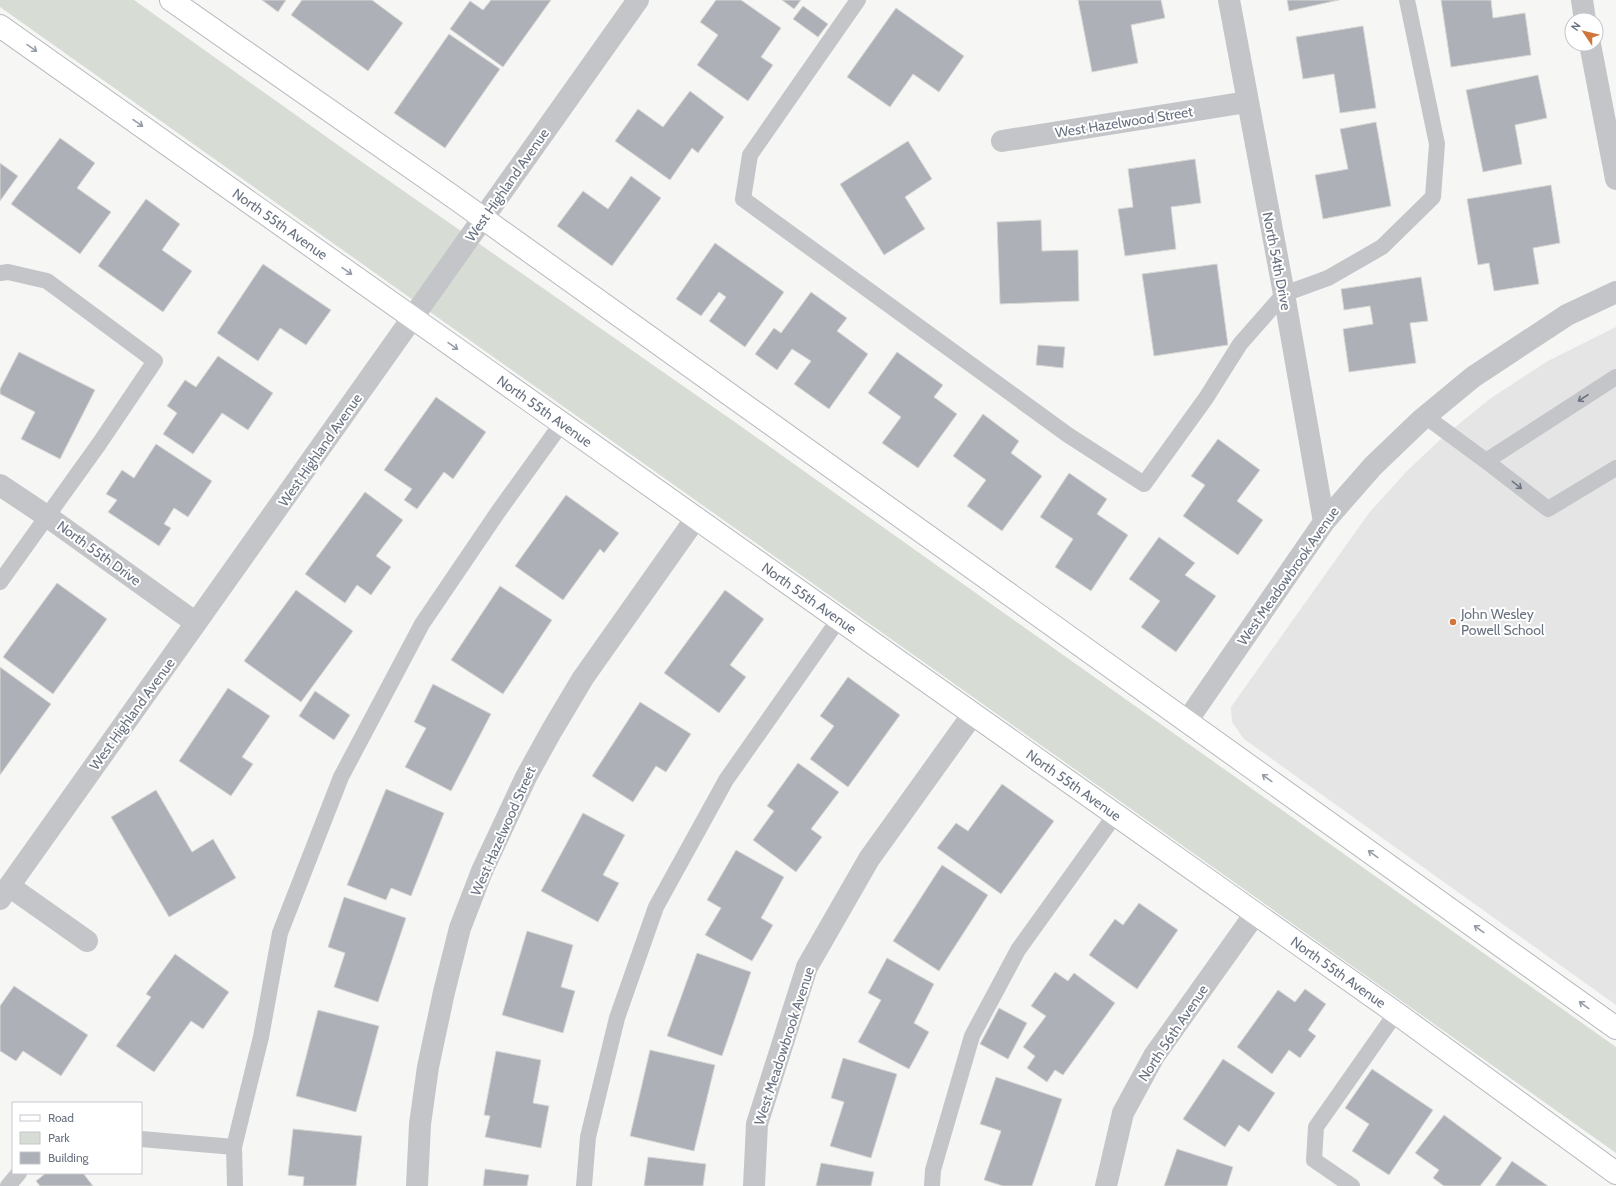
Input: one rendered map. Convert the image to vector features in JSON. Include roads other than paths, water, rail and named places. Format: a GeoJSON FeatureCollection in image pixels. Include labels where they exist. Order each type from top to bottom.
{"type":"FeatureCollection","features":[{"type":"Feature","properties":{"kind":"street"},"geometry":{"type":"LineString","coordinates":[[171,0],[483,219],[1187,720],[1616,1028]]}},
{"type":"Feature","properties":{"kind":"street","name":"West Highland Avenue"},"geometry":{"type":"LineString","coordinates":[[4,892],[414,318],[638,0]]}},
{"type":"Feature","properties":{"kind":"street","name":"North 54th Drive"},"geometry":{"type":"LineString","coordinates":[[1229,0],[1284,294],[1324,522]]}},
{"type":"Feature","properties":{"kind":"street"},"geometry":{"type":"LineString","coordinates":[[1582,0],[1584,12]]}},
{"type":"Feature","properties":{"kind":"street","name":"North 55th Avenue"},"geometry":{"type":"LineString","coordinates":[[0,26],[1396,1013],[1616,1173]]}},
{"type":"Feature","properties":{"kind":"street"},"geometry":{"type":"LineString","coordinates":[[1592,52],[1616,179]]}},
{"type":"Feature","properties":{"kind":"street","name":"West Hazelwood Street"},"geometry":{"type":"LineString","coordinates":[[1002,141],[1247,102]]}},
{"type":"Feature","properties":{"kind":"street","name":"West Meadowbrook Avenue"},"geometry":{"type":"LineString","coordinates":[[1187,720],[1324,522],[1373,466],[1425,416],[1474,377],[1567,315],[1616,292]]}},
{"type":"Feature","properties":{"kind":"street","name":"North 55th Drive"},"geometry":{"type":"LineString","coordinates":[[0,485],[48,517],[196,624]]}},
{"type":"Feature","properties":{"kind":"street","name":"West Hazelwood Street"},"geometry":{"type":"LineString","coordinates":[[417,1186],[420,1124],[428,1067],[444,992],[460,928],[482,871],[526,777],[552,730],[584,678],[696,518]]}},
{"type":"Feature","properties":{"kind":"street","name":"West Meadowbrook Avenue"},"geometry":{"type":"LineString","coordinates":[[754,1186],[757,1124],[807,967],[869,860],[972,714]]}},
{"type":"Feature","properties":{"kind":"street"},"geometry":{"type":"LineString","coordinates":[[4,892],[87,940]]}},
{"type":"Feature","properties":{"kind":"street","name":"North 56th Avenue"},"geometry":{"type":"LineString","coordinates":[[1106,1186],[1123,1112],[1154,1056],[1255,914]]}},
{"type":"Feature","properties":{"kind":"lane"},"geometry":{"type":"LineString","coordinates":[[858,0],[750,155],[743,199],[1068,435],[1144,484],[1206,398],[1240,344],[1284,294],[1328,278],[1382,247],[1433,197],[1437,144],[1407,0]]}},
{"type":"Feature","properties":{"kind":"lane"},"geometry":{"type":"LineString","coordinates":[[0,273],[8,272],[47,281],[155,361],[48,517],[0,582]]}},
{"type":"Feature","properties":{"kind":"lane"},"geometry":{"type":"LineString","coordinates":[[1486,461],[1616,377]]}},
{"type":"Feature","properties":{"kind":"lane"},"geometry":{"type":"LineString","coordinates":[[1425,416],[1548,509],[1616,468]]}},
{"type":"Feature","properties":{"kind":"lane"},"geometry":{"type":"LineString","coordinates":[[234,1186],[234,1147],[261,1037],[280,932],[341,778],[422,624],[498,512],[562,423]]}},
{"type":"Feature","properties":{"kind":"lane"},"geometry":{"type":"LineString","coordinates":[[584,1186],[588,1137],[616,1018],[656,907],[726,780],[839,619]]}},
{"type":"Feature","properties":{"kind":"lane"},"geometry":{"type":"LineString","coordinates":[[932,1186],[933,1170],[972,1036],[1018,950],[1115,815]]}},
{"type":"Feature","properties":{"kind":"lane"},"geometry":{"type":"LineString","coordinates":[[1352,1186],[1314,1160],[1316,1127],[1396,1013]]}},
{"type":"Feature","properties":{"kind":"lane"},"geometry":{"type":"LineString","coordinates":[[142,1139],[234,1147]]}},
{"type":"Feature","properties":{"kind":"lane"},"geometry":{"type":"LineString","coordinates":[[8,1186],[18,1174]]}},
{"type":"Feature","properties":{"kind":"place","name":"John Wesley Powell School"},"geometry":{"type":"Point","coordinates":[1453,622]}}]}
